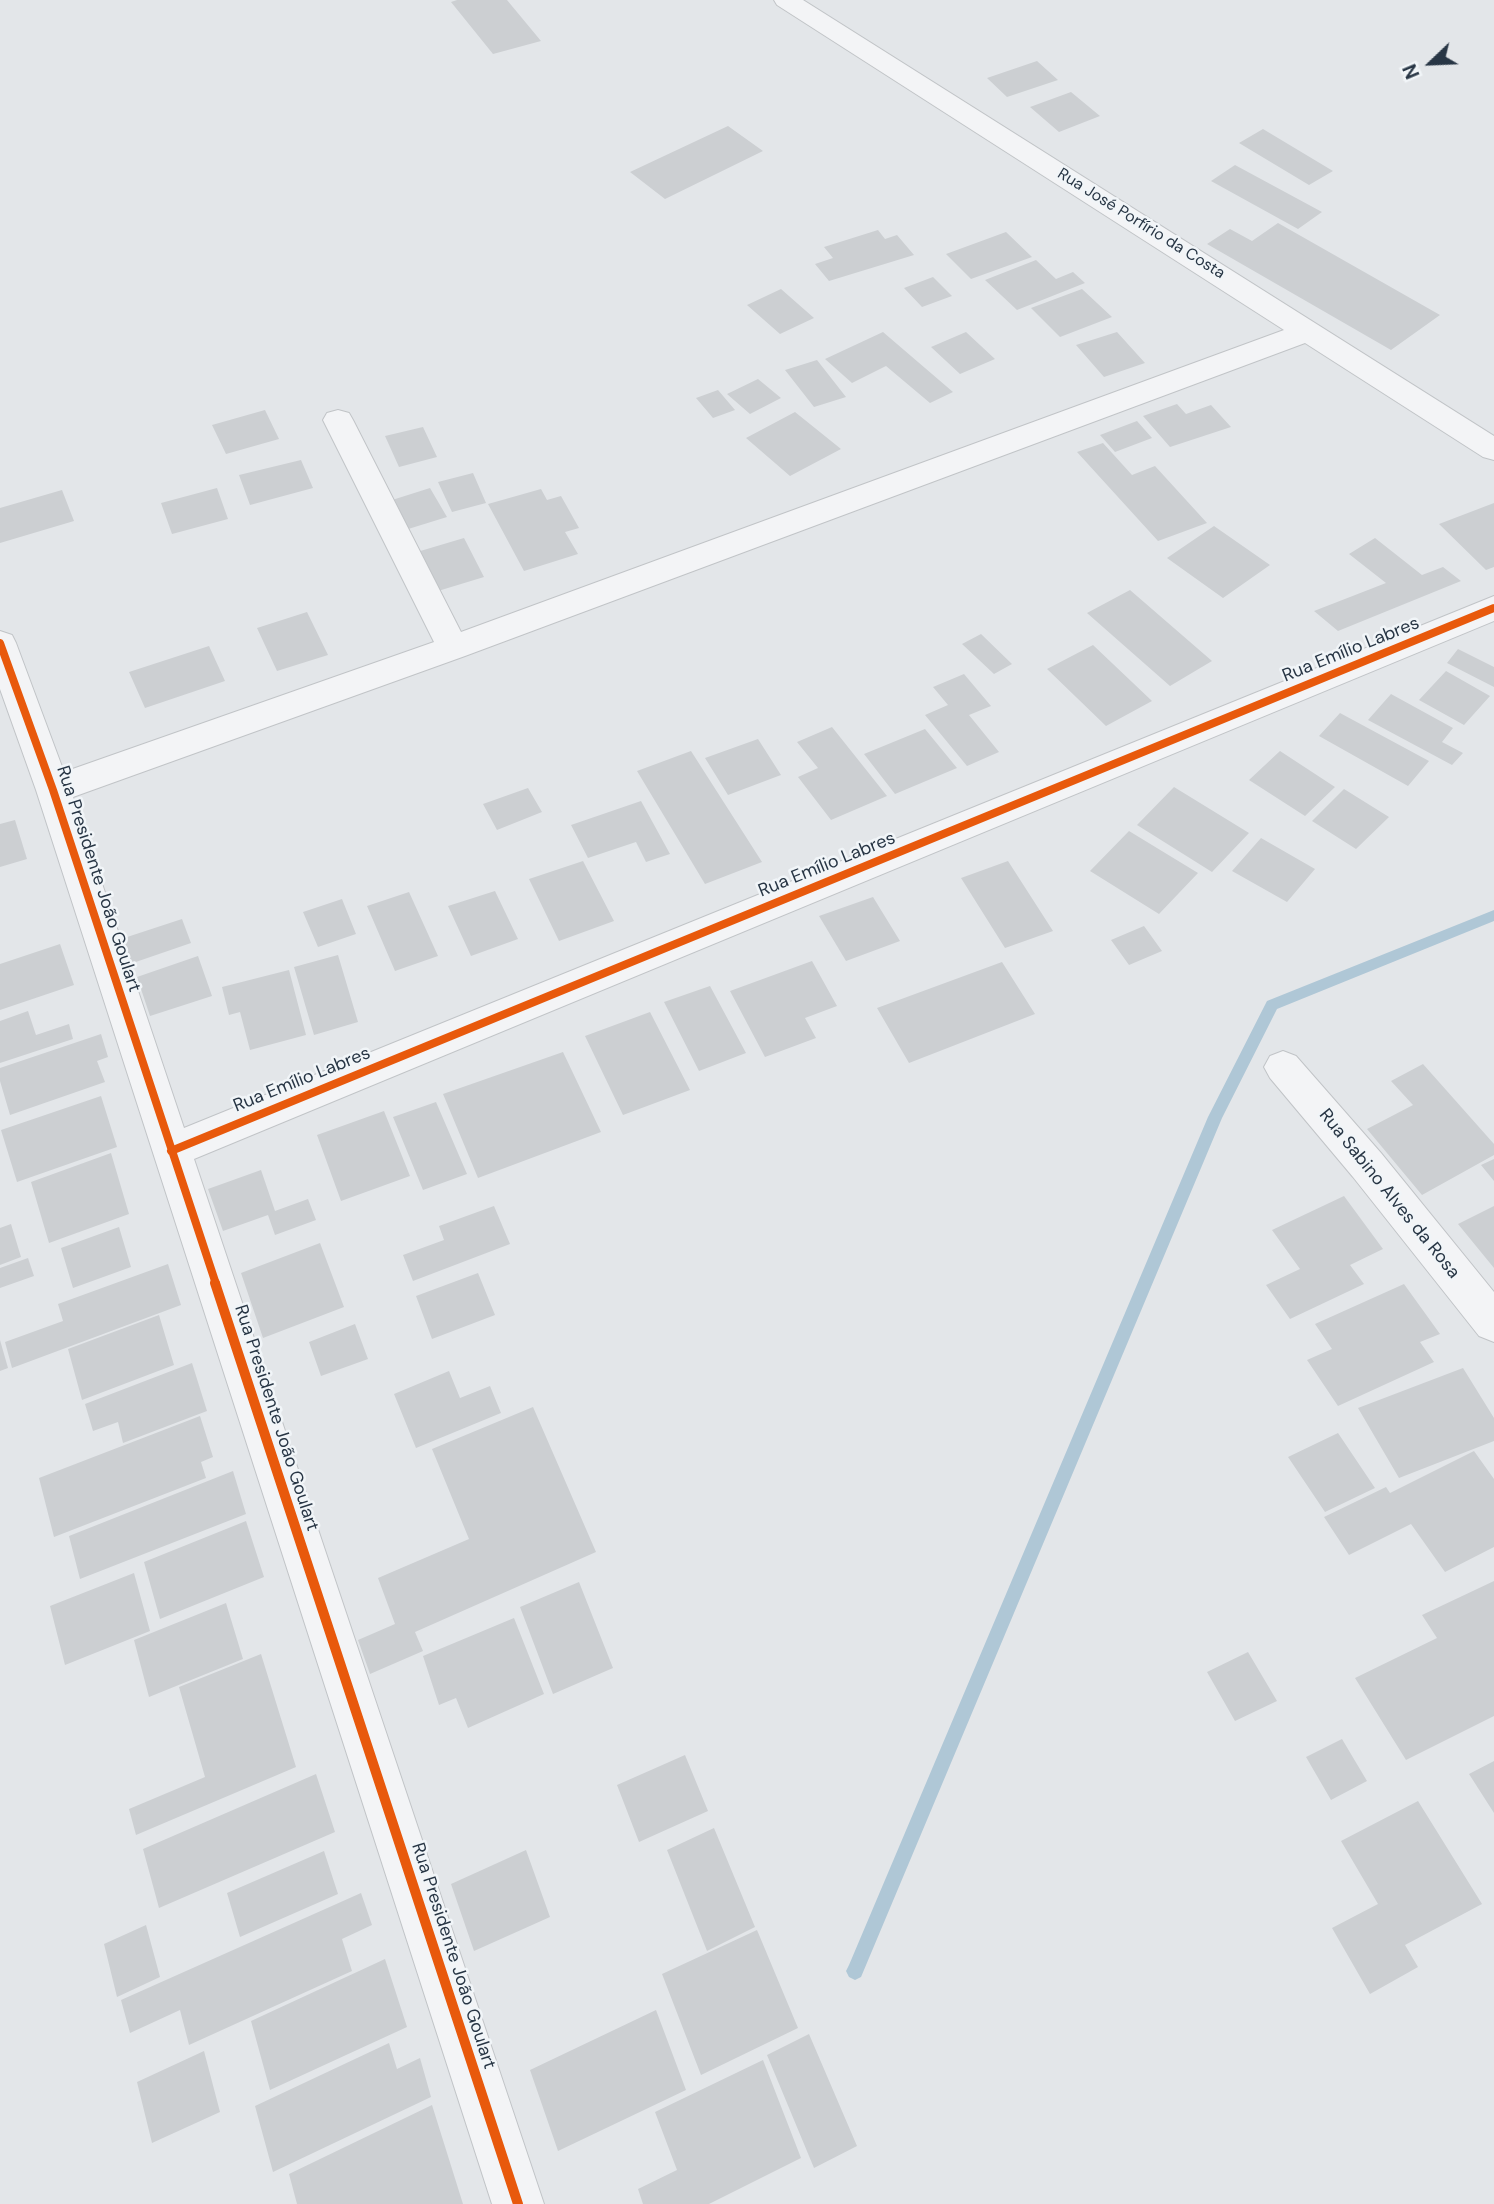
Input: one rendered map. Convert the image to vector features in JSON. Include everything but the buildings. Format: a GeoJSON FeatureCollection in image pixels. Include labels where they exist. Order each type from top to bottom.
{"type":"FeatureCollection","features":[{"type":"Feature","properties":{"kind":"street","name":"Rua José Porfírio da Costa"},"geometry":{"type":"LineString","coordinates":[[786,0],[1494,450]]}},
{"type":"Feature","properties":{"kind":"street"},"geometry":{"type":"LineString","coordinates":[[52,790],[453,648],[1309,331]]}},
{"type":"Feature","properties":{"kind":"street"},"geometry":{"type":"LineString","coordinates":[[338,420],[453,648]]}},
{"type":"Feature","properties":{"kind":"street","name":"Rua Emílio Labres"},"geometry":{"type":"LineString","coordinates":[[171,1151],[1494,608]]}},
{"type":"Feature","properties":{"kind":"street","name":"Rua Presidente João Goulart"},"geometry":{"type":"LineString","coordinates":[[0,643],[52,790],[518,2204]]}},
{"type":"Feature","properties":{"kind":"street","name":"Rua Sabino Alves da Rosa"},"geometry":{"type":"LineString","coordinates":[[1283,1067],[1367,1165],[1494,1322]]}},
{"type":"Feature","properties":{"kind":"waterway"},"geometry":{"type":"LineString","coordinates":[[855,1971],[1215,1117],[1272,1005],[1494,915]]}},
{"type":"Feature","properties":{"kind":"cycle path"},"geometry":{"type":"LineString","coordinates":[[171,1151],[1494,608]]}},
{"type":"Feature","properties":{"kind":"cycle path"},"geometry":{"type":"LineString","coordinates":[[0,643],[53,790],[518,2204]]}}]}
